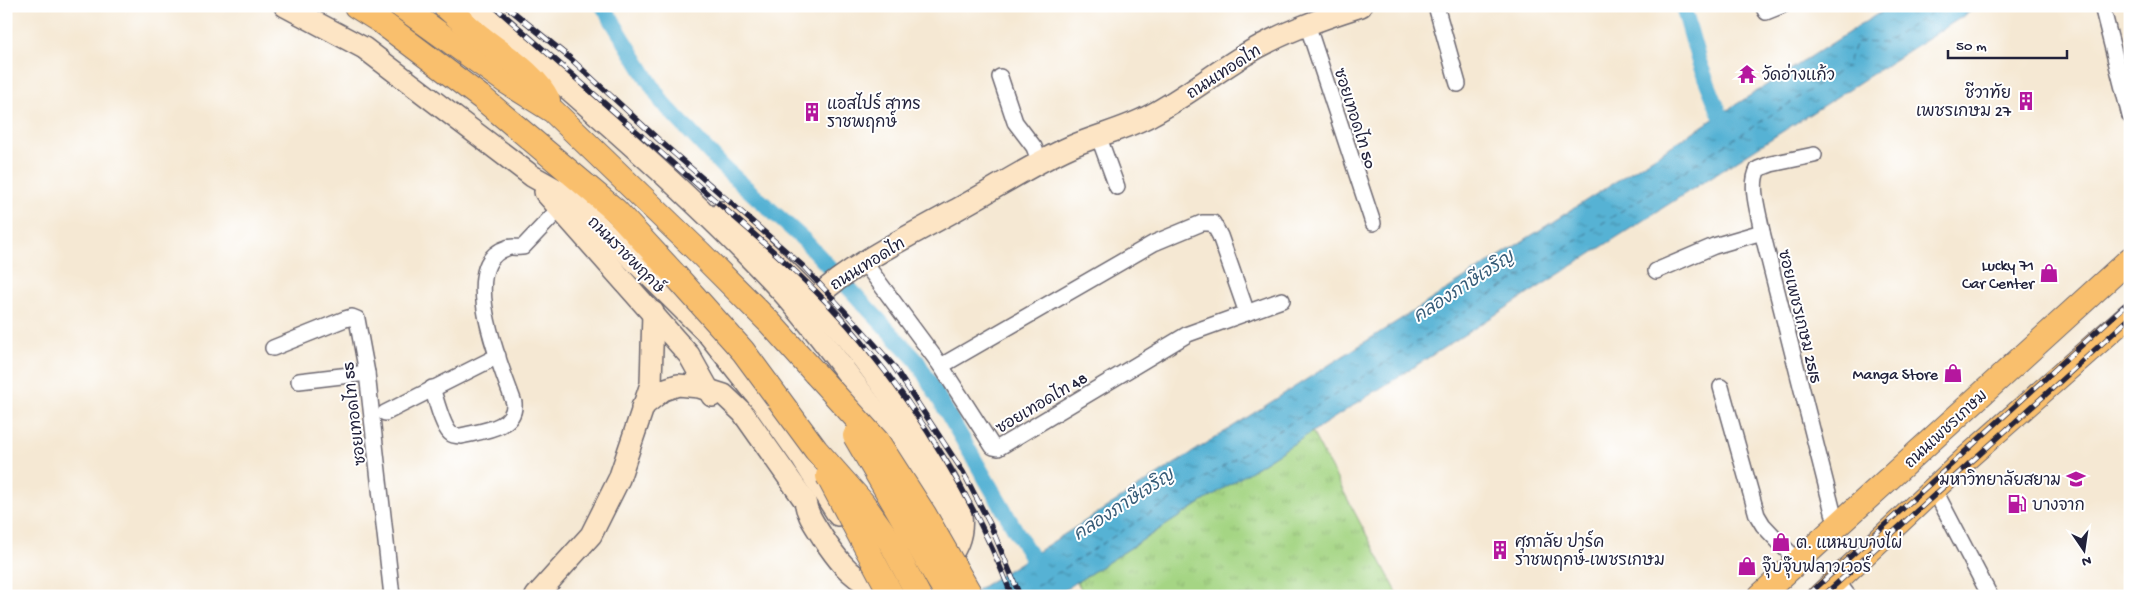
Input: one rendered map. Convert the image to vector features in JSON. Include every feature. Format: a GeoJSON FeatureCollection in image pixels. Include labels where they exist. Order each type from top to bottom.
{"type":"FeatureCollection","features":[{"type":"Feature","properties":{"kind":"main road","name":"ถนนราชพฤกษ์"},"geometry":{"type":"LineString","coordinates":[[285,6],[364,48],[532,176],[564,194],[587,214],[708,334],[788,438],[862,555],[872,562],[883,563],[912,558],[932,543],[940,530],[942,514],[927,484],[905,449],[784,295],[669,180],[474,6]]}},
{"type":"Feature","properties":{"kind":"main road","name":"ถนนราชพฤกษ์"},"geometry":{"type":"LineString","coordinates":[[356,6],[380,21],[490,104],[616,212],[743,351],[816,450],[867,509],[891,543],[919,596]]}},
{"type":"Feature","properties":{"kind":"main road"},"geometry":{"type":"LineString","coordinates":[[401,6],[505,81],[553,111],[770,323],[877,441],[924,514],[971,596]]}},
{"type":"Feature","properties":{"kind":"main road"},"geometry":{"type":"LineString","coordinates":[[445,6],[482,38],[514,62],[544,92],[553,111]]}},
{"type":"Feature","properties":{"kind":"main road","name":"ถนนเทอดไท"},"geometry":{"type":"LineString","coordinates":[[642,407],[662,390],[678,385],[699,387],[709,392],[724,395],[743,413],[805,501],[806,512],[840,562],[854,575],[872,585],[899,586],[926,579],[950,557],[959,538],[961,516],[952,492],[939,467],[876,376],[814,299],[858,266],[1040,163],[1098,135],[1149,116],[1177,100],[1244,55],[1306,24],[1361,6]]}},
{"type":"Feature","properties":{"kind":"main road"},"geometry":{"type":"LineString","coordinates":[[532,176],[559,209],[653,312],[689,356],[709,392]]}},
{"type":"Feature","properties":{"kind":"main road"},"geometry":{"type":"LineString","coordinates":[[669,180],[706,199],[772,257],[814,299]]}},
{"type":"Feature","properties":{"kind":"main road","name":"ถนนเพชรเกษม"},"geometry":{"type":"LineString","coordinates":[[1760,596],[1837,528],[2130,259]]}},
{"type":"Feature","properties":{"kind":"main road"},"geometry":{"type":"LineString","coordinates":[[536,596],[591,535],[618,479],[650,384],[653,312]]}},
{"type":"Feature","properties":{"kind":"main road"},"geometry":{"type":"LineString","coordinates":[[1835,591],[1864,555],[1934,489],[2130,314]]}},
{"type":"Feature","properties":{"kind":"main road"},"geometry":{"type":"LineString","coordinates":[[815,373],[865,452],[948,596]]}},
{"type":"Feature","properties":{"kind":"main road"},"geometry":{"type":"LineString","coordinates":[[816,450],[842,505],[892,596]]}},
{"type":"Feature","properties":{"kind":"main road"},"geometry":{"type":"LineString","coordinates":[[1837,528],[1864,555]]}},
{"type":"Feature","properties":{"kind":"street"},"geometry":{"type":"LineString","coordinates":[[1436,6],[1458,84]]}},
{"type":"Feature","properties":{"kind":"street"},"geometry":{"type":"LineString","coordinates":[[1763,6],[1766,12],[1781,6]]}},
{"type":"Feature","properties":{"kind":"street"},"geometry":{"type":"LineString","coordinates":[[2102,6],[2130,116]]}},
{"type":"Feature","properties":{"kind":"street","name":"ซอยเทอดไท 50"},"geometry":{"type":"LineString","coordinates":[[1306,24],[1373,223]]}},
{"type":"Feature","properties":{"kind":"street"},"geometry":{"type":"LineString","coordinates":[[1000,78],[1015,122],[1034,147],[1040,163]]}},
{"type":"Feature","properties":{"kind":"street"},"geometry":{"type":"LineString","coordinates":[[1098,135],[1117,187]]}},
{"type":"Feature","properties":{"kind":"street","name":"ซอยเพชรเกษม 25/5"},"geometry":{"type":"LineString","coordinates":[[1814,155],[1771,164],[1758,169],[1754,176],[1754,183],[1762,232],[1837,528]]}},
{"type":"Feature","properties":{"kind":"street"},"geometry":{"type":"LineString","coordinates":[[432,388],[444,423],[450,433],[461,436],[500,426],[508,421],[514,410],[483,302],[483,281],[487,264],[497,253],[508,247],[522,247],[559,209]]}},
{"type":"Feature","properties":{"kind":"street"},"geometry":{"type":"LineString","coordinates":[[941,366],[1154,243],[1202,223],[1214,223],[1247,312]]}},
{"type":"Feature","properties":{"kind":"street"},"geometry":{"type":"LineString","coordinates":[[1656,271],[1714,246],[1762,232]]}},
{"type":"Feature","properties":{"kind":"street","name":"ซอยเทอดไท 48"},"geometry":{"type":"LineString","coordinates":[[858,266],[941,366],[993,447],[998,448],[1188,334],[1282,300]]}},
{"type":"Feature","properties":{"kind":"street","name":"ซอยเทอดไท 55"},"geometry":{"type":"LineString","coordinates":[[273,348],[329,325],[355,318],[358,321],[367,373],[392,596]]}},
{"type":"Feature","properties":{"kind":"street"},"geometry":{"type":"LineString","coordinates":[[385,412],[498,356]]}},
{"type":"Feature","properties":{"kind":"street"},"geometry":{"type":"LineString","coordinates":[[299,381],[367,373]]}},
{"type":"Feature","properties":{"kind":"street"},"geometry":{"type":"LineString","coordinates":[[1721,387],[1757,515],[1763,525],[1798,562]]}},
{"type":"Feature","properties":{"kind":"street"},"geometry":{"type":"LineString","coordinates":[[1934,489],[1990,596]]}},
{"type":"Feature","properties":{"kind":"green space"},"geometry":{"type":"Polygon","coordinates":[[[1312,432],[1399,596],[1085,596],[1077,582],[1312,432]]]}},
{"type":"Feature","properties":{"kind":"water","name":"คลองภาษีเจริญ"},"geometry":{"type":"Polygon","coordinates":[[[1890,6],[1979,6],[1055,596],[968,596],[1890,6]]]}},
{"type":"Feature","properties":{"kind":"waterway"},"geometry":{"type":"LineString","coordinates":[[603,6],[662,102],[723,167],[804,240],[917,361],[1041,574]]}},
{"type":"Feature","properties":{"kind":"waterway"},"geometry":{"type":"LineString","coordinates":[[1683,6],[1699,62],[1728,134]]}},
{"type":"Feature","properties":{"kind":"ferry route"},"geometry":{"type":"LineString","coordinates":[[1032,596],[1035,587],[1846,67],[1856,42],[1885,43],[1942,6]]}},
{"type":"Feature","properties":{"kind":"railway"},"geometry":{"type":"LineString","coordinates":[[494,6],[770,248],[809,284],[845,322],[907,401],[947,463],[983,528],[1012,596]]}},
{"type":"Feature","properties":{"kind":"railway"},"geometry":{"type":"LineString","coordinates":[[506,6],[570,58],[660,141],[803,266],[892,364],[963,472],[990,524],[1020,596]]}},
{"type":"Feature","properties":{"kind":"railway"},"geometry":{"type":"LineString","coordinates":[[1807,596],[2130,301]]}},
{"type":"Feature","properties":{"kind":"railway"},"geometry":{"type":"LineString","coordinates":[[1823,596],[2130,318]]}},
{"type":"Feature","properties":{"kind":"place","name":"วัดอ่างแก้ว"},"geometry":{"type":"Point","coordinates":[1747,74]}},
{"type":"Feature","properties":{"kind":"place","name":"ชีวาทัย เพชรเกษม 27"},"geometry":{"type":"Point","coordinates":[2026,101]}},
{"type":"Feature","properties":{"kind":"place","name":"แอสไปร์ สาทร ราชพฤกษ์"},"geometry":{"type":"Point","coordinates":[812,112]}},
{"type":"Feature","properties":{"kind":"place","name":"Lucky 71 Car Center"},"geometry":{"type":"Point","coordinates":[2049,273]}},
{"type":"Feature","properties":{"kind":"place","name":"Manga Store"},"geometry":{"type":"Point","coordinates":[1953,373]}},
{"type":"Feature","properties":{"kind":"place","name":"มหาวิทยาลัยสยาม"},"geometry":{"type":"Point","coordinates":[2076,479]}},
{"type":"Feature","properties":{"kind":"place","name":"บางจาก"},"geometry":{"type":"Point","coordinates":[2017,504]}},
{"type":"Feature","properties":{"kind":"place","name":"ต. แหนบบางไผ่"},"geometry":{"type":"Point","coordinates":[1781,542]}},
{"type":"Feature","properties":{"kind":"place","name":"ศุภาลัย ปาร์ค ราชพฤกษ์-เพชรเกษม"},"geometry":{"type":"Point","coordinates":[1500,550]}},
{"type":"Feature","properties":{"kind":"place","name":"จุ๊บจุ๊บฟลาวเวอร์"},"geometry":{"type":"Point","coordinates":[1747,566]}}]}
